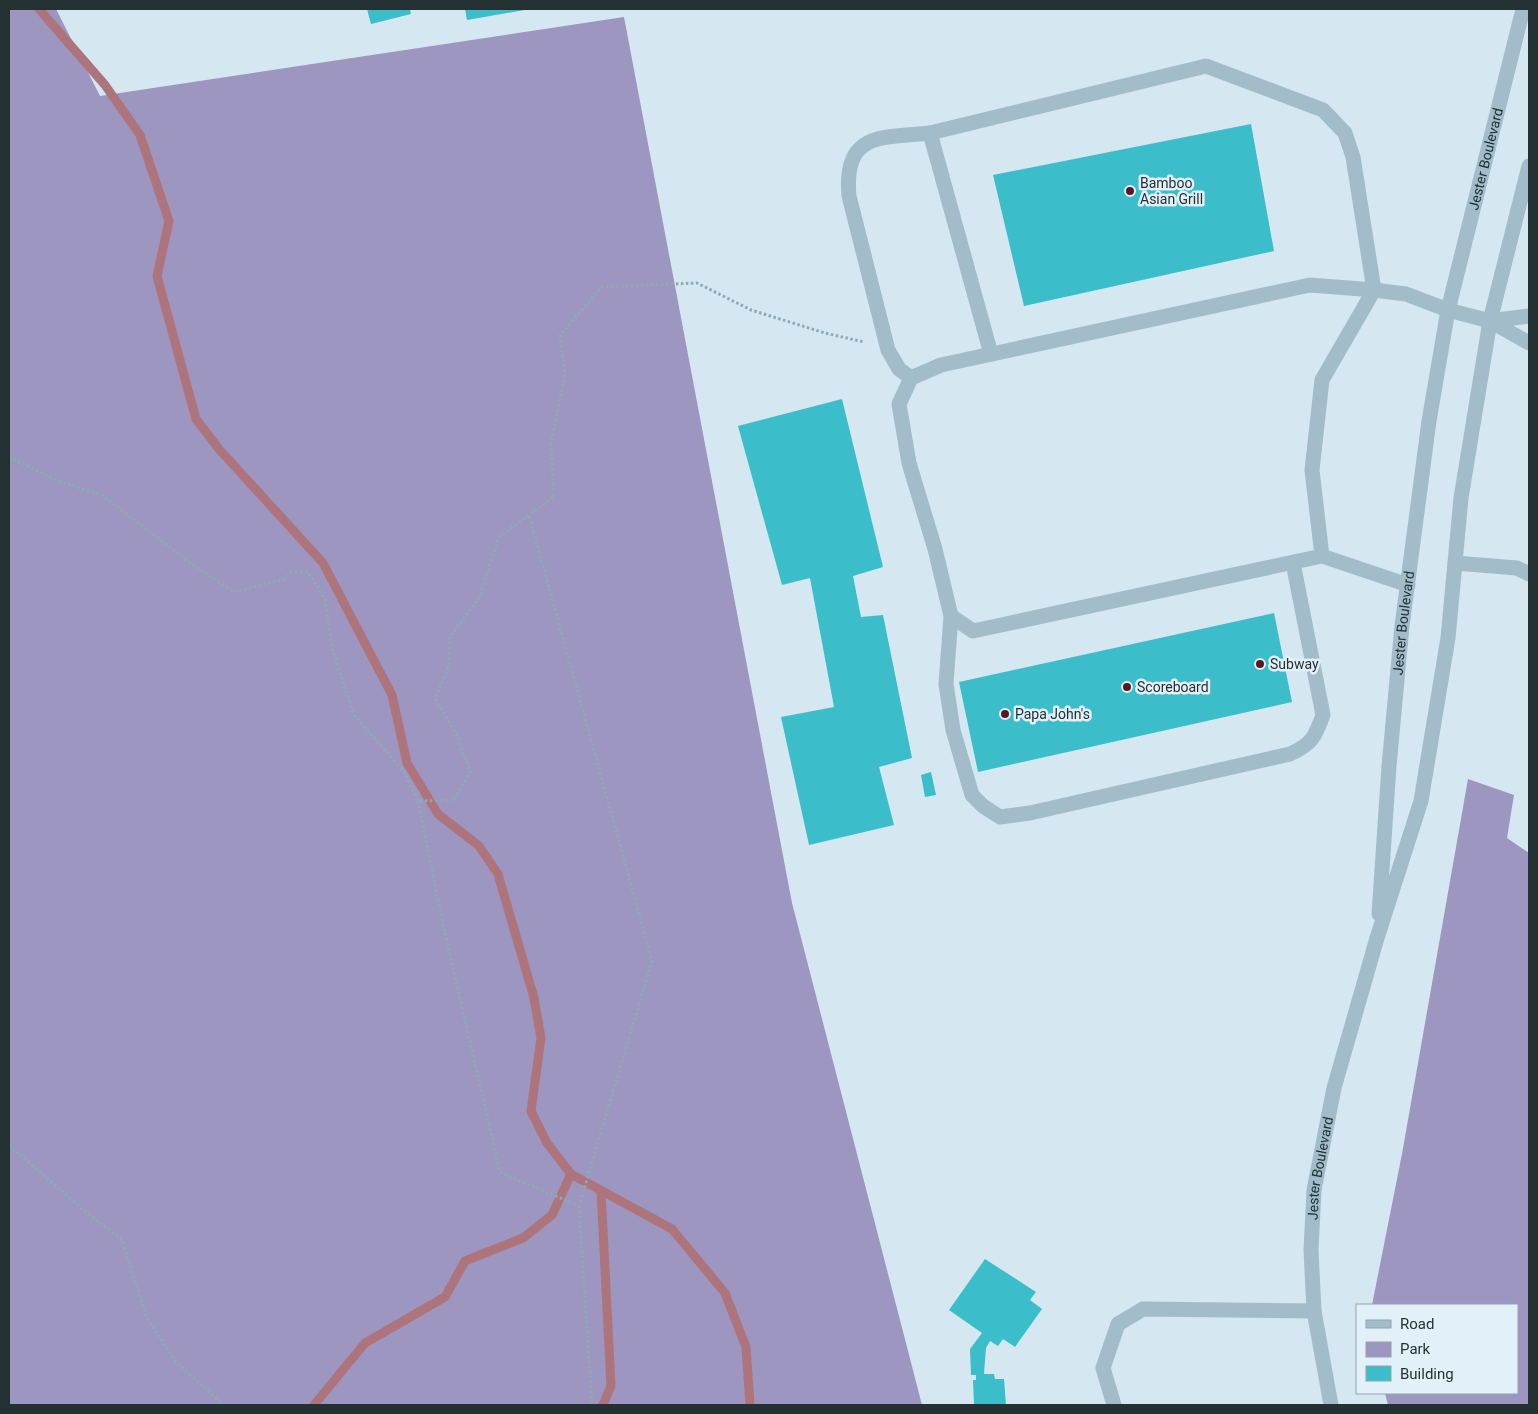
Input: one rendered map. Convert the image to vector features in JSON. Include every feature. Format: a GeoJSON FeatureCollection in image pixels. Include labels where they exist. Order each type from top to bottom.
{"type":"FeatureCollection","features":[{"type":"Feature","properties":{"kind":"street","name":"Jester Boulevard"},"geometry":{"type":"LineString","coordinates":[[1377,938],[1389,766],[1408,585],[1429,421],[1448,310],[1523,9]]}},
{"type":"Feature","properties":{"kind":"street"},"geometry":{"type":"LineString","coordinates":[[911,378],[899,369],[888,350],[849,196],[847,176],[860,146],[875,138],[930,133],[1206,66],[1323,110],[1345,133],[1353,157],[1374,290],[1322,380],[1312,470],[1322,556]]}},
{"type":"Feature","properties":{"kind":"street"},"geometry":{"type":"LineString","coordinates":[[930,133],[991,354]]}},
{"type":"Feature","properties":{"kind":"street","name":"Jester Boulevard"},"geometry":{"type":"LineString","coordinates":[[1331,1405],[1314,1311],[1312,1250],[1314,1190],[1334,1088],[1377,938],[1421,801],[1448,638],[1461,498],[1490,321],[1529,166]]}},
{"type":"Feature","properties":{"kind":"street"},"geometry":{"type":"LineString","coordinates":[[1293,563],[1322,715],[1316,734],[1307,746],[1290,754],[1030,813],[1000,817],[983,806],[972,795],[953,730],[946,684],[951,616],[935,550],[909,463],[899,404],[911,378],[941,365],[1310,285],[1406,294],[1448,310],[1490,321],[1529,343]]}},
{"type":"Feature","properties":{"kind":"street"},"geometry":{"type":"LineString","coordinates":[[1490,321],[1529,316]]}},
{"type":"Feature","properties":{"kind":"street"},"geometry":{"type":"LineString","coordinates":[[951,616],[973,631],[1322,556],[1408,585]]}},
{"type":"Feature","properties":{"kind":"street"},"geometry":{"type":"LineString","coordinates":[[1455,563],[1517,568],[1529,574]]}},
{"type":"Feature","properties":{"kind":"street"},"geometry":{"type":"LineString","coordinates":[[1114,1405],[1103,1368],[1118,1324],[1143,1309],[1314,1311]]}},
{"type":"Feature","properties":{"kind":"path"},"geometry":{"type":"LineString","coordinates":[[418,801],[454,800],[470,772],[458,737],[435,699],[450,665],[450,637],[479,598],[499,537],[554,497],[551,444],[565,374],[560,335],[602,287],[697,283],[751,310],[825,333],[867,343]]}},
{"type":"Feature","properties":{"kind":"path"},"geometry":{"type":"LineString","coordinates":[[9,457],[58,481],[102,495],[194,566],[234,592],[285,579],[292,572],[308,572],[325,599],[332,648],[354,715],[403,770],[418,801],[444,930],[500,1172],[579,1206]]}},
{"type":"Feature","properties":{"kind":"path"},"geometry":{"type":"LineString","coordinates":[[529,515],[652,961],[579,1206],[592,1405]]}},
{"type":"Feature","properties":{"kind":"path"},"geometry":{"type":"LineString","coordinates":[[9,1145],[86,1212],[122,1240],[147,1318],[176,1362],[224,1405]]}},
{"type":"Feature","properties":{"kind":"green space"},"geometry":{"type":"Polygon","coordinates":[[[9,9],[56,9],[100,96],[624,17],[792,903],[922,1405],[9,1405],[9,9]]]}},
{"type":"Feature","properties":{"kind":"green space"},"geometry":{"type":"Polygon","coordinates":[[[1468,779],[1514,795],[1507,838],[1529,853],[1529,1405],[1388,1405],[1385,1394],[1518,1394],[1518,1304],[1372,1304],[1402,1154],[1468,779]]]}},
{"type":"Feature","properties":{"kind":"building"},"geometry":{"type":"Polygon","coordinates":[[[367,9],[410,9],[411,14],[371,24],[367,9]]]}},
{"type":"Feature","properties":{"kind":"building"},"geometry":{"type":"Polygon","coordinates":[[[465,9],[525,9],[525,10],[467,20],[465,9]]]}},
{"type":"Feature","properties":{"kind":"building"},"geometry":{"type":"Polygon","coordinates":[[[1251,124],[1274,251],[1024,306],[993,175],[1251,124]]]}},
{"type":"Feature","properties":{"kind":"building"},"geometry":{"type":"Polygon","coordinates":[[[842,399],[883,567],[853,576],[861,617],[883,615],[912,758],[879,767],[894,825],[809,845],[781,717],[834,707],[810,578],[782,585],[738,426],[842,399]]]}},
{"type":"Feature","properties":{"kind":"building"},"geometry":{"type":"Polygon","coordinates":[[[1274,613],[1292,702],[978,772],[959,682],[1274,613]]]}},
{"type":"Feature","properties":{"kind":"building"},"geometry":{"type":"Polygon","coordinates":[[[931,772],[936,795],[925,797],[921,775],[931,772]]]}},
{"type":"Feature","properties":{"kind":"building"},"geometry":{"type":"Polygon","coordinates":[[[985,1259],[1036,1292],[1030,1300],[1042,1309],[1015,1347],[1003,1339],[998,1346],[990,1341],[986,1348],[984,1374],[994,1374],[995,1379],[1004,1379],[1006,1405],[974,1405],[973,1380],[976,1380],[976,1375],[971,1375],[970,1349],[982,1333],[949,1310],[985,1259]]]}},
{"type":"Feature","properties":{"kind":"waterway"},"geometry":{"type":"LineString","coordinates":[[39,9],[105,85],[140,135],[169,221],[157,276],[196,419],[219,449],[323,563],[392,695],[407,763],[438,814],[479,846],[498,874],[534,998],[541,1038],[531,1111],[547,1143],[571,1174],[672,1229],[725,1293],[746,1347],[750,1405]]}},
{"type":"Feature","properties":{"kind":"waterway"},"geometry":{"type":"LineString","coordinates":[[314,1405],[365,1343],[445,1297],[465,1261],[523,1238],[552,1215],[571,1174]]}},
{"type":"Feature","properties":{"kind":"waterway"},"geometry":{"type":"LineString","coordinates":[[601,1191],[611,1386],[603,1405]]}},
{"type":"Feature","properties":{"kind":"place","name":"Bamboo Asian Grill"},"geometry":{"type":"Point","coordinates":[1130,191]}},
{"type":"Feature","properties":{"kind":"place","name":"Subway"},"geometry":{"type":"Point","coordinates":[1260,664]}},
{"type":"Feature","properties":{"kind":"place","name":"Scoreboard"},"geometry":{"type":"Point","coordinates":[1127,687]}},
{"type":"Feature","properties":{"kind":"place","name":"Papa John's"},"geometry":{"type":"Point","coordinates":[1005,714]}}]}
